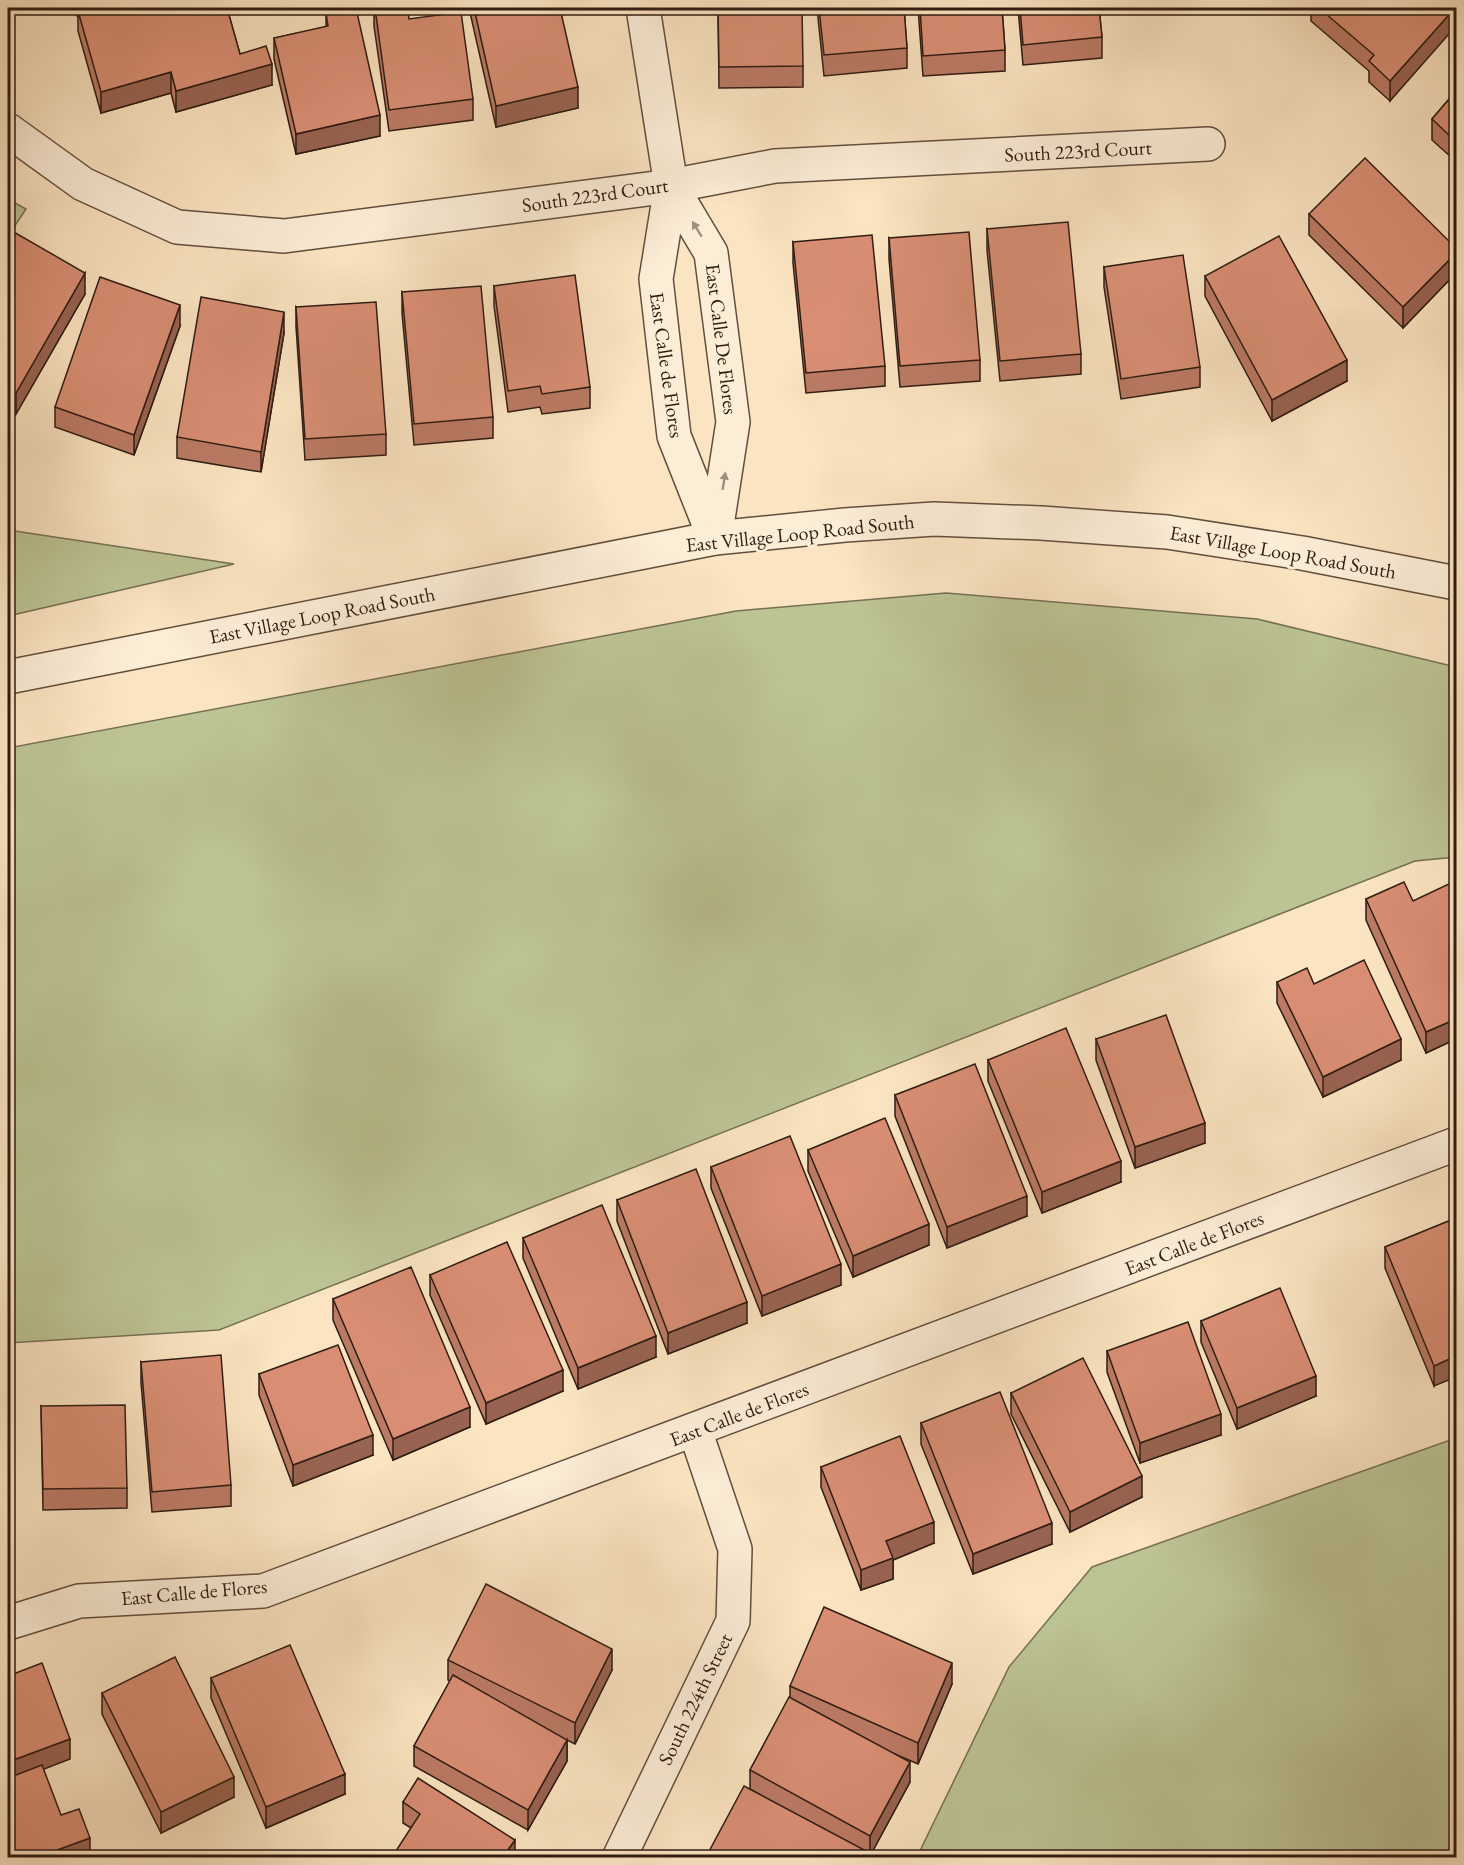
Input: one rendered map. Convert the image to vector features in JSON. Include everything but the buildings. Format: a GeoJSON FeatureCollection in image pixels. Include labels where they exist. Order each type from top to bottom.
{"type":"FeatureCollection","features":[{"type":"Feature","properties":{"kind":"street","name":"East Calle De Flores"},"geometry":{"type":"LineString","coordinates":[[643,8],[671,186],[711,253],[733,422],[715,538]]}},
{"type":"Feature","properties":{"kind":"street","name":"South 223rd Court"},"geometry":{"type":"LineString","coordinates":[[8,130],[83,184],[177,227],[284,236],[671,186],[775,166],[1208,144]]}},
{"type":"Feature","properties":{"kind":"street","name":"East Calle de Flores"},"geometry":{"type":"LineString","coordinates":[[671,186],[656,279],[674,436],[715,538]]}},
{"type":"Feature","properties":{"kind":"street","name":"East Village Loop Road South"},"geometry":{"type":"LineString","coordinates":[[8,677],[715,538],[934,519],[1041,523],[1167,532],[1302,553],[1456,583]]}},
{"type":"Feature","properties":{"kind":"street","name":"East Calle de Flores"},"geometry":{"type":"LineString","coordinates":[[8,1623],[79,1601],[263,1591],[1456,1144]]}},
{"type":"Feature","properties":{"kind":"street","name":"South 224th Street"},"geometry":{"type":"LineString","coordinates":[[619,1857],[733,1621],[735,1549],[695,1430]]}},
{"type":"Feature","properties":{"kind":"green space"},"geometry":{"type":"Polygon","coordinates":[[[8,199],[26,209],[8,236],[8,199]]]}},
{"type":"Feature","properties":{"kind":"green space"},"geometry":{"type":"Polygon","coordinates":[[[8,530],[234,564],[8,616],[8,530]]]}},
{"type":"Feature","properties":{"kind":"green space"},"geometry":{"type":"Polygon","coordinates":[[[946,593],[1257,619],[1456,667],[1456,857],[1415,861],[219,1330],[8,1343],[8,748],[736,611],[946,593]]]}},
{"type":"Feature","properties":{"kind":"green space"},"geometry":{"type":"Polygon","coordinates":[[[1456,1438],[1456,1857],[917,1857],[1009,1667],[1092,1567],[1456,1438]]]}}]}
